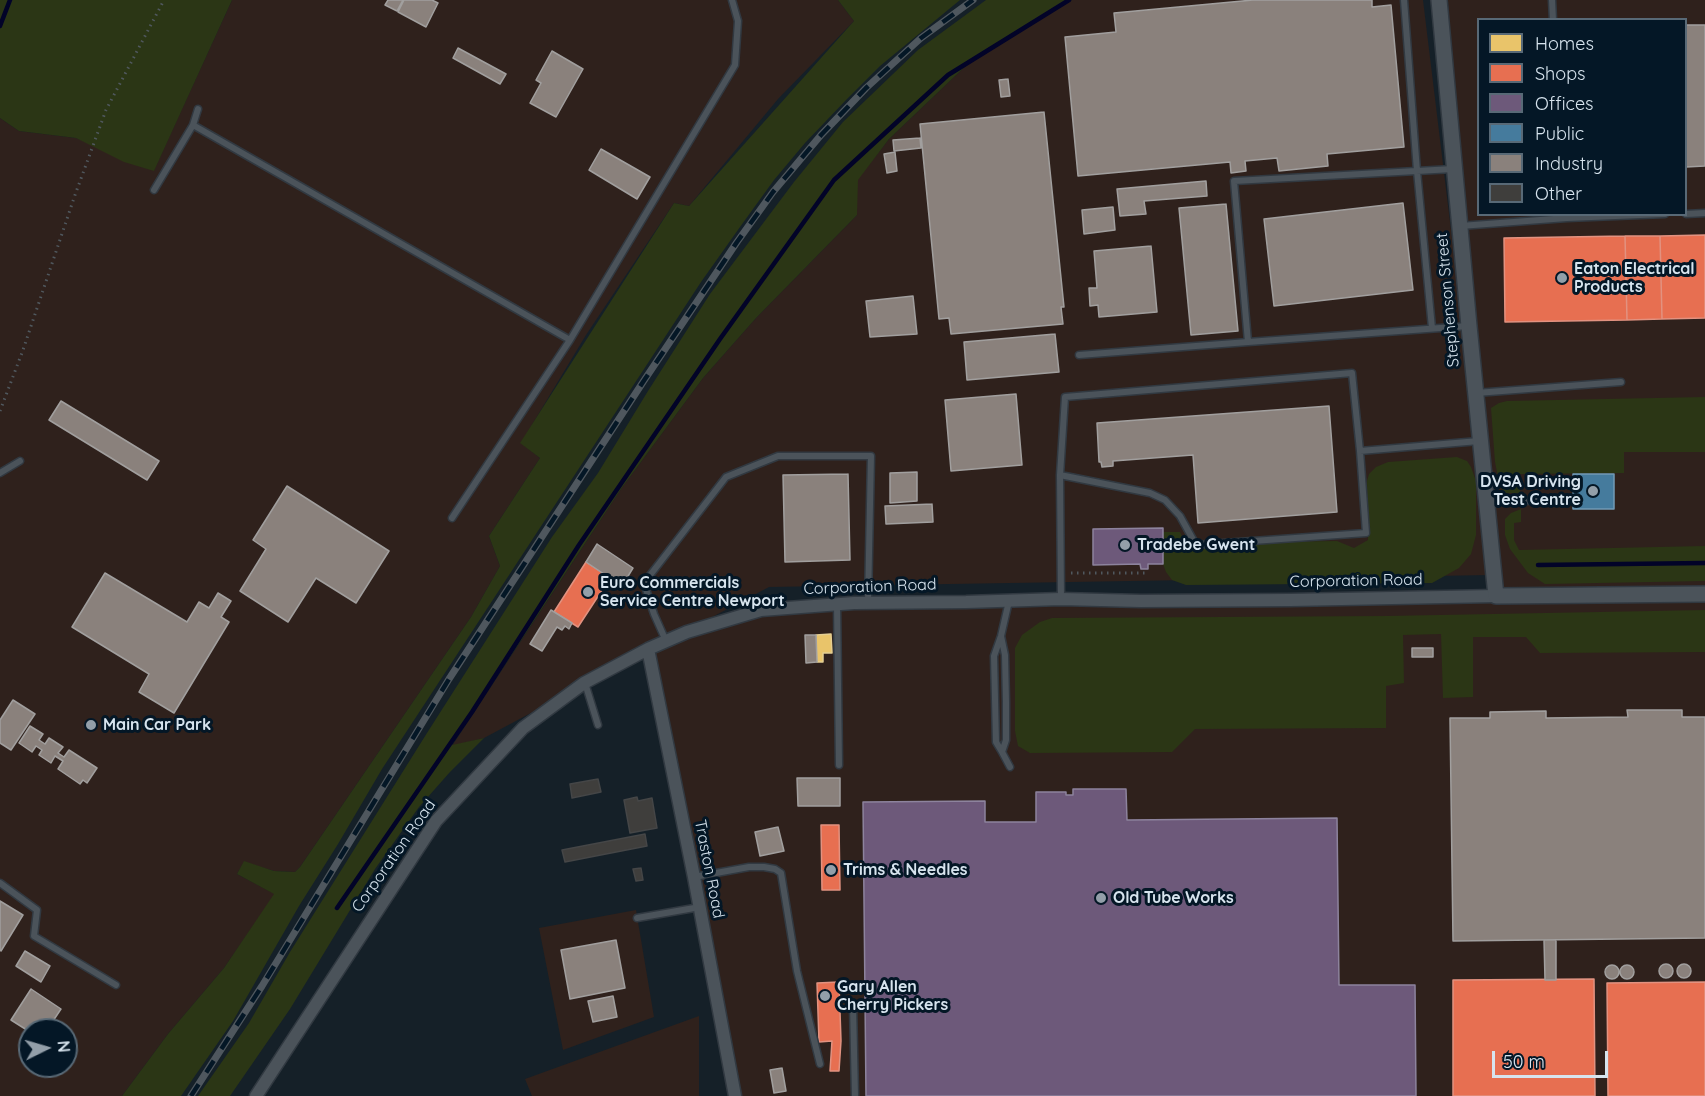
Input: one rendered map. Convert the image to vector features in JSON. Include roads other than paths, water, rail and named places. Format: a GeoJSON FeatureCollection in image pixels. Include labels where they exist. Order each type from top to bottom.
{"type":"FeatureCollection","features":[{"type":"Feature","properties":{"kind":"street","name":"Stephenson Street"},"geometry":{"type":"LineString","coordinates":[[1438,0],[1496,596]]}},
{"type":"Feature","properties":{"kind":"street","name":"Corporation Road"},"geometry":{"type":"LineString","coordinates":[[256,1096],[436,821],[523,728],[584,683],[648,649],[695,628],[761,610],[837,604],[1061,599],[1141,601],[1705,594]]}},
{"type":"Feature","properties":{"kind":"street","name":"Traston Road"},"geometry":{"type":"LineString","coordinates":[[648,649],[735,1096]]}},
{"type":"Feature","properties":{"kind":"lane"},"geometry":{"type":"LineString","coordinates":[[452,518],[570,340],[735,65],[738,21],[732,0]]}},
{"type":"Feature","properties":{"kind":"lane"},"geometry":{"type":"LineString","coordinates":[[1404,0],[1432,328]]}},
{"type":"Feature","properties":{"kind":"lane"},"geometry":{"type":"LineString","coordinates":[[1552,0],[1553,18]]}},
{"type":"Feature","properties":{"kind":"lane"},"geometry":{"type":"LineString","coordinates":[[154,190],[193,125],[198,109]]}},
{"type":"Feature","properties":{"kind":"lane"},"geometry":{"type":"LineString","coordinates":[[193,125],[570,340]]}},
{"type":"Feature","properties":{"kind":"lane"},"geometry":{"type":"LineString","coordinates":[[1248,342],[1234,181],[1454,169]]}},
{"type":"Feature","properties":{"kind":"lane"},"geometry":{"type":"LineString","coordinates":[[1687,214],[1705,213]]}},
{"type":"Feature","properties":{"kind":"lane"},"geometry":{"type":"LineString","coordinates":[[1460,226],[1567,216]]}},
{"type":"Feature","properties":{"kind":"lane"},"geometry":{"type":"LineString","coordinates":[[1079,355],[1469,326]]}},
{"type":"Feature","properties":{"kind":"lane"},"geometry":{"type":"LineString","coordinates":[[1060,475],[1150,493],[1165,500],[1180,516],[1196,545],[1366,533],[1352,373],[1065,397],[1060,475],[1061,599]]}},
{"type":"Feature","properties":{"kind":"lane"},"geometry":{"type":"LineString","coordinates":[[1475,393],[1622,382]]}},
{"type":"Feature","properties":{"kind":"lane"},"geometry":{"type":"LineString","coordinates":[[1360,451],[1480,441]]}},
{"type":"Feature","properties":{"kind":"lane"},"geometry":{"type":"LineString","coordinates":[[666,641],[644,583],[726,477],[778,456],[870,456],[868,603]]}},
{"type":"Feature","properties":{"kind":"lane"},"geometry":{"type":"LineString","coordinates":[[0,473],[20,461]]}},
{"type":"Feature","properties":{"kind":"lane"},"geometry":{"type":"LineString","coordinates":[[1487,502],[1558,500]]}},
{"type":"Feature","properties":{"kind":"lane"},"geometry":{"type":"LineString","coordinates":[[1010,600],[994,656],[996,742],[1010,767]]}},
{"type":"Feature","properties":{"kind":"lane"},"geometry":{"type":"LineString","coordinates":[[837,604],[839,765]]}},
{"type":"Feature","properties":{"kind":"lane"},"geometry":{"type":"LineString","coordinates":[[1001,636],[1005,655],[1006,702],[1006,740],[1002,752]]}},
{"type":"Feature","properties":{"kind":"lane"},"geometry":{"type":"LineString","coordinates":[[584,683],[598,725]]}},
{"type":"Feature","properties":{"kind":"lane"},"geometry":{"type":"LineString","coordinates":[[694,877],[749,867],[775,869],[781,873],[797,971],[819,1064]]}},
{"type":"Feature","properties":{"kind":"lane"},"geometry":{"type":"LineString","coordinates":[[0,883],[37,910],[34,936],[116,985]]}},
{"type":"Feature","properties":{"kind":"lane"},"geometry":{"type":"LineString","coordinates":[[637,918],[700,907]]}},
{"type":"Feature","properties":{"kind":"lane"},"geometry":{"type":"LineString","coordinates":[[853,1005],[855,1096]]}},
{"type":"Feature","properties":{"kind":"waterway"},"geometry":{"type":"LineString","coordinates":[[0,26],[10,0]]}},
{"type":"Feature","properties":{"kind":"waterway"},"geometry":{"type":"LineString","coordinates":[[337,908],[472,712],[579,545],[720,339],[834,180],[948,75],[1069,0]]}},
{"type":"Feature","properties":{"kind":"waterway"},"geometry":{"type":"LineString","coordinates":[[1538,565],[1705,563]]}},
{"type":"Feature","properties":{"kind":"railway"},"geometry":{"type":"LineString","coordinates":[[191,1096],[262,986],[449,679],[737,242],[773,192],[821,135],[866,88],[921,38],[973,0]]}},
{"type":"Feature","properties":{"kind":"place","name":"Eaton Electrical Products"},"geometry":{"type":"Point","coordinates":[1562,278]}},
{"type":"Feature","properties":{"kind":"place","name":"DVSA Driving Test Centre"},"geometry":{"type":"Point","coordinates":[1593,491]}},
{"type":"Feature","properties":{"kind":"place","name":"Tradebe Gwent"},"geometry":{"type":"Point","coordinates":[1125,545]}},
{"type":"Feature","properties":{"kind":"place","name":"Euro Commercials Service Centre Newport"},"geometry":{"type":"Point","coordinates":[588,592]}},
{"type":"Feature","properties":{"kind":"place","name":"Main Car Park"},"geometry":{"type":"Point","coordinates":[91,725]}},
{"type":"Feature","properties":{"kind":"place","name":"Trims & Needles"},"geometry":{"type":"Point","coordinates":[831,870]}},
{"type":"Feature","properties":{"kind":"place","name":"Old Tube Works"},"geometry":{"type":"Point","coordinates":[1101,898]}},
{"type":"Feature","properties":{"kind":"place","name":"Gary Allen Cherry Pickers"},"geometry":{"type":"Point","coordinates":[825,996]}}]}
